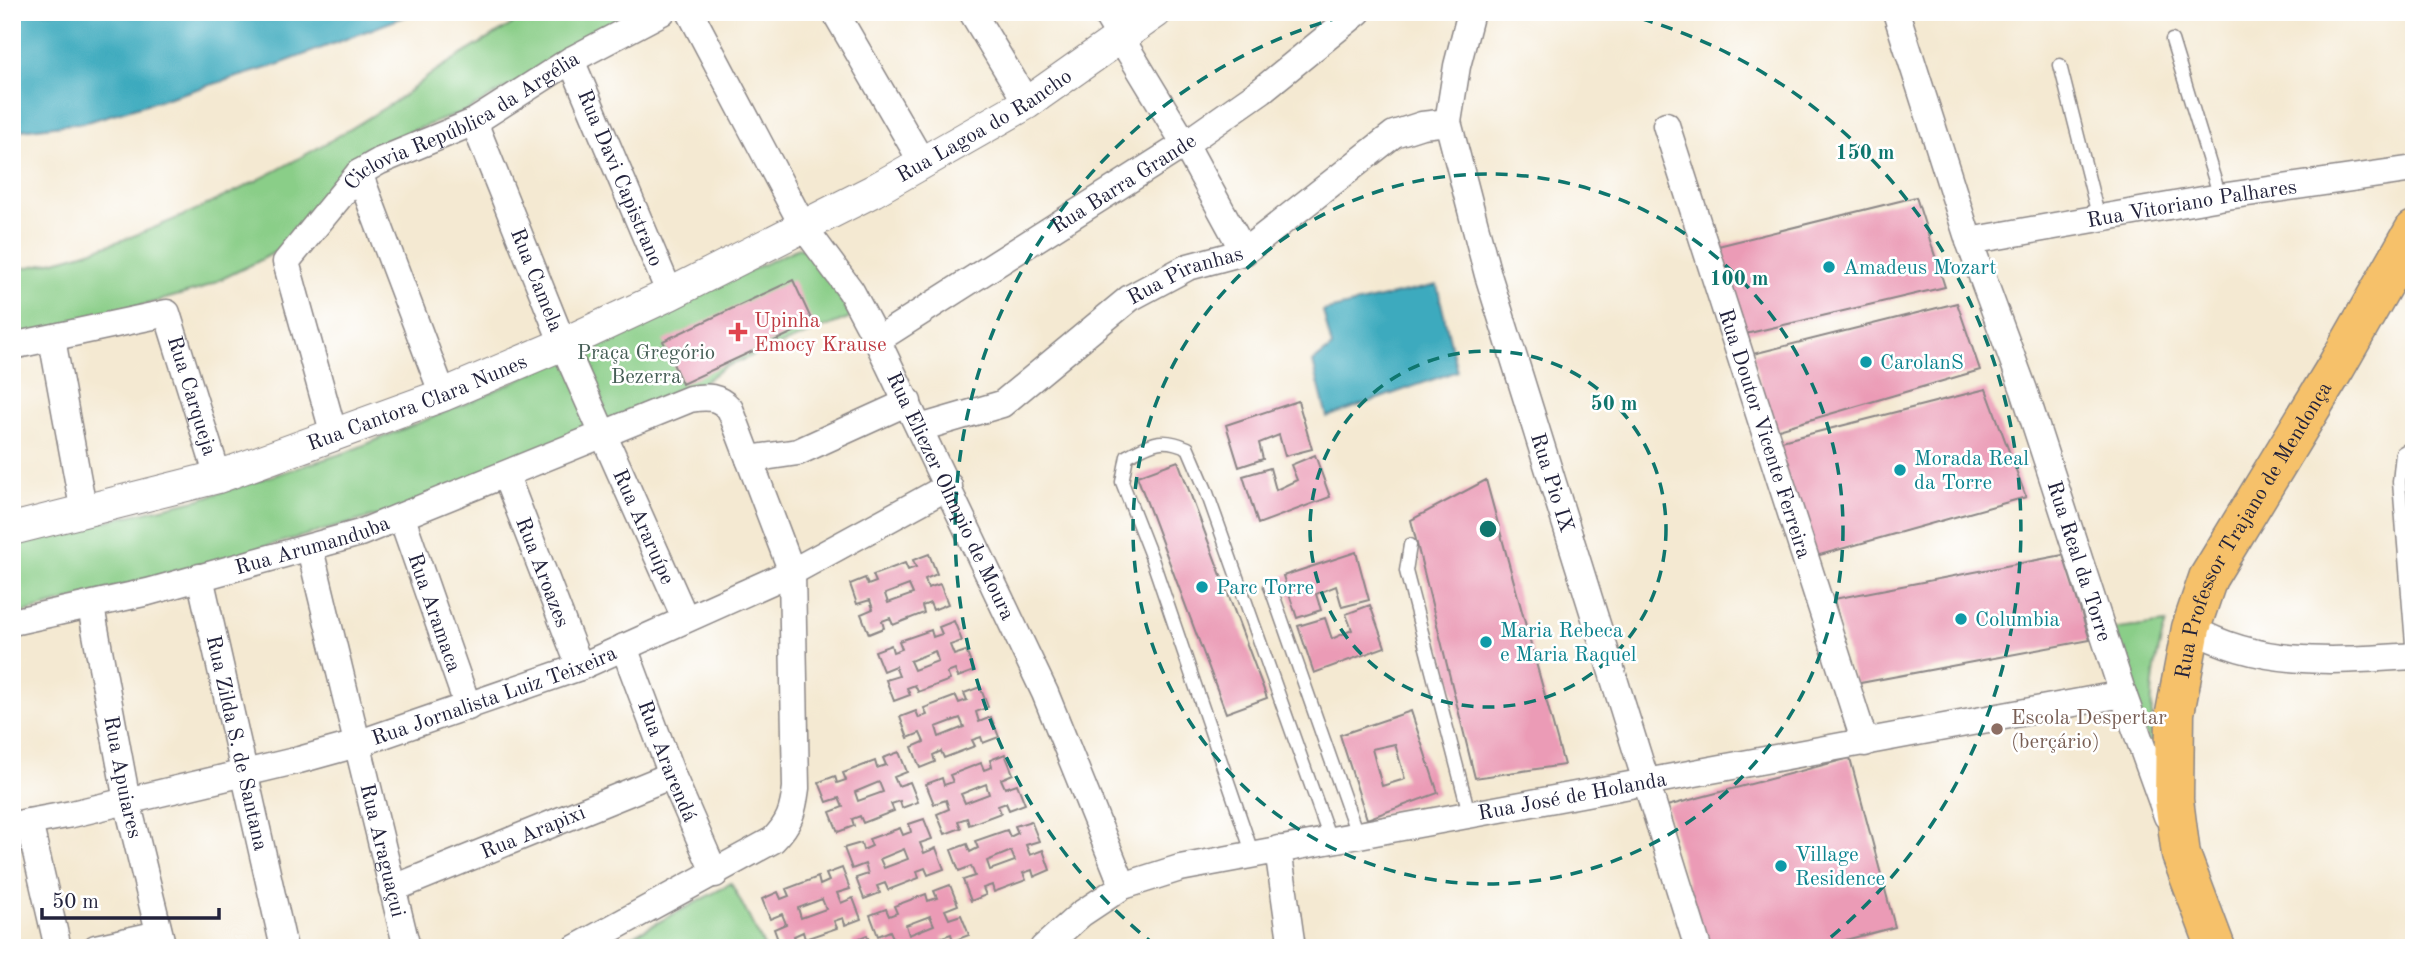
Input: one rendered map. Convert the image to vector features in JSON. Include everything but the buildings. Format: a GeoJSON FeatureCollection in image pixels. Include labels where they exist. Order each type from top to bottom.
{"type":"FeatureCollection","features":[{"type":"Feature","properties":{"kind":"main road","name":"Rua Professor Trajano de Mendonça"},"geometry":{"type":"LineString","coordinates":[[2181,855],[2174,800],[2172,747],[2178,692],[2191,628],[2208,578],[2401,276],[2414,230]]}},
{"type":"Feature","properties":{"kind":"main road","name":"Rua Real da Torre"},"geometry":{"type":"LineString","coordinates":[[2181,855],[2216,948]]}},
{"type":"Feature","properties":{"kind":"street","name":"Ciclovia República da Argélia"},"geometry":{"type":"LineString","coordinates":[[334,435],[286,262],[359,173],[380,161],[474,122],[571,60],[662,12]]}},
{"type":"Feature","properties":{"kind":"street","name":"Rua Eliezer Olímpio de Moura"},"geometry":{"type":"LineString","coordinates":[[690,12],[803,226],[851,291],[908,402],[1045,693],[1123,886]]}},
{"type":"Feature","properties":{"kind":"street"},"geometry":{"type":"LineString","coordinates":[[835,12],[922,162]]}},
{"type":"Feature","properties":{"kind":"street"},"geometry":{"type":"LineString","coordinates":[[972,12],[1027,103]]}},
{"type":"Feature","properties":{"kind":"street"},"geometry":{"type":"LineString","coordinates":[[1105,12],[1185,144],[1244,252]]}},
{"type":"Feature","properties":{"kind":"street","name":"Rua Lagoa do Rancho"},"geometry":{"type":"LineString","coordinates":[[803,226],[1027,103],[1156,12]]}},
{"type":"Feature","properties":{"kind":"street","name":"Rua Barra Grande"},"geometry":{"type":"LineString","coordinates":[[877,340],[1185,144],[1262,90],[1359,12]]}},
{"type":"Feature","properties":{"kind":"street","name":"Rua Pio IX"},"geometry":{"type":"LineString","coordinates":[[1471,12],[1457,66],[1448,122],[1488,275],[1698,948]]}},
{"type":"Feature","properties":{"kind":"street","name":"Rua Real da Torre"},"geometry":{"type":"LineString","coordinates":[[1896,12],[1969,241],[2024,390],[2123,695],[2181,855]]}},
{"type":"Feature","properties":{"kind":"street","name":"Rua Davi Capistrano"},"geometry":{"type":"LineString","coordinates":[[571,60],[670,294]]}},
{"type":"Feature","properties":{"kind":"street","name":"Rua Camela"},"geometry":{"type":"LineString","coordinates":[[474,122],[603,436]]}},
{"type":"Feature","properties":{"kind":"street","name":"Rua Piranhas"},"geometry":{"type":"LineString","coordinates":[[920,428],[1002,404],[1130,298],[1188,267],[1244,252],[1394,134],[1422,125],[1448,122]]}},
{"type":"Feature","properties":{"kind":"street","name":"Rua Doutor Vicente Ferreira"},"geometry":{"type":"LineString","coordinates":[[1666,125],[1865,743]]}},
{"type":"Feature","properties":{"kind":"street","name":"Rua Vitoriano Palhares"},"geometry":{"type":"LineString","coordinates":[[1969,241],[2220,197],[2414,169]]}},
{"type":"Feature","properties":{"kind":"street"},"geometry":{"type":"LineString","coordinates":[[359,173],[443,395]]}},
{"type":"Feature","properties":{"kind":"street","name":"Rua Cantora Clara Nunes"},"geometry":{"type":"LineString","coordinates":[[12,529],[84,513],[218,477],[443,395],[563,344],[670,294],[803,226]]}},
{"type":"Feature","properties":{"kind":"street","name":"Rua Carqueja"},"geometry":{"type":"LineString","coordinates":[[52,339],[167,313],[218,477]]}},
{"type":"Feature","properties":{"kind":"street"},"geometry":{"type":"LineString","coordinates":[[12,346],[52,339],[84,513]]}},
{"type":"Feature","properties":{"kind":"street","name":"Rua Arumanduba"},"geometry":{"type":"LineString","coordinates":[[12,622],[91,607],[310,549],[402,518],[690,399],[713,397],[730,409],[792,572],[796,788],[793,811],[788,825],[773,840],[576,948]]}},
{"type":"Feature","properties":{"kind":"street"},"geometry":{"type":"LineString","coordinates":[[749,459],[797,452],[908,402]]}},
{"type":"Feature","properties":{"kind":"street","name":"Rua Araruípe"},"geometry":{"type":"LineString","coordinates":[[603,436],[685,618]]}},
{"type":"Feature","properties":{"kind":"street","name":"Rua Aroazes"},"geometry":{"type":"LineString","coordinates":[[506,476],[580,667]]}},
{"type":"Feature","properties":{"kind":"street","name":"Rua Jornalista Luiz Teixeira"},"geometry":{"type":"LineString","coordinates":[[21,824],[244,774],[357,744],[580,667],[792,572],[949,486]]}},
{"type":"Feature","properties":{"kind":"street","name":"Rua Aramaca"},"geometry":{"type":"LineString","coordinates":[[402,518],[468,707]]}},
{"type":"Feature","properties":{"kind":"street","name":"Rua Araguaçui"},"geometry":{"type":"LineString","coordinates":[[310,549],[407,948]]}},
{"type":"Feature","properties":{"kind":"street","name":"Rua Zilda S. de Santana"},"geometry":{"type":"LineString","coordinates":[[200,577],[284,948]]}},
{"type":"Feature","properties":{"kind":"street","name":"Rua Apuiares"},"geometry":{"type":"LineString","coordinates":[[91,607],[127,801],[161,941]]}},
{"type":"Feature","properties":{"kind":"street"},"geometry":{"type":"LineString","coordinates":[[2191,628],[2220,643],[2287,660],[2413,656]]}},
{"type":"Feature","properties":{"kind":"street","name":"Rua Ararendá"},"geometry":{"type":"LineString","coordinates":[[624,647],[672,775],[715,874]]}},
{"type":"Feature","properties":{"kind":"street","name":"Rua José de Holanda"},"geometry":{"type":"LineString","coordinates":[[1043,948],[1081,914],[1123,886],[1180,868],[1645,780],[2123,695]]}},
{"type":"Feature","properties":{"kind":"street","name":"Rua Arapixi"},"geometry":{"type":"LineString","coordinates":[[393,889],[672,775]]}},
{"type":"Feature","properties":{"kind":"street"},"geometry":{"type":"LineString","coordinates":[[21,824],[58,948]]}},
{"type":"Feature","properties":{"kind":"street"},"geometry":{"type":"LineString","coordinates":[[1265,850],[1292,948]]}},
{"type":"Feature","properties":{"kind":"street"},"geometry":{"type":"LineString","coordinates":[[96,948],[161,941]]}},
{"type":"Feature","properties":{"kind":"lane"},"geometry":{"type":"LineString","coordinates":[[2172,40],[2220,197]]}},
{"type":"Feature","properties":{"kind":"lane"},"geometry":{"type":"LineString","coordinates":[[2060,65],[2099,219]]}},
{"type":"Feature","properties":{"kind":"lane"},"geometry":{"type":"LineString","coordinates":[[1265,850],[1122,482],[1128,456],[1153,443],[1170,440],[1188,448],[1206,490],[1330,839]]}},
{"type":"Feature","properties":{"kind":"lane"},"geometry":{"type":"LineString","coordinates":[[2413,656],[2408,509],[2402,453],[2414,446]]}},
{"type":"Feature","properties":{"kind":"lane"},"geometry":{"type":"LineString","coordinates":[[1410,545],[1406,571],[1469,813]]}},
{"type":"Feature","properties":{"kind":"lane"},"geometry":{"type":"LineString","coordinates":[[1270,586],[1357,834]]}},
{"type":"Feature","properties":{"kind":"green space"},"geometry":{"type":"Polygon","coordinates":[[[532,12],[639,12],[466,111],[365,148],[313,219],[288,245],[257,262],[201,289],[12,342],[12,270],[109,245],[210,204],[352,128],[400,98],[437,70],[532,12]]]}},
{"type":"Feature","properties":{"kind":"green space","name":"Praça Gregório Bezerra"},"geometry":{"type":"Polygon","coordinates":[[[798,248],[813,251],[851,317],[724,367],[704,382],[662,401],[416,505],[12,616],[12,543],[200,499],[347,452],[477,399],[798,248]]]}},
{"type":"Feature","properties":{"kind":"green space"},"geometry":{"type":"Polygon","coordinates":[[[2166,623],[2152,692],[2155,761],[2110,630],[2166,623]]]}},
{"type":"Feature","properties":{"kind":"green space"},"geometry":{"type":"Polygon","coordinates":[[[731,883],[765,948],[610,948],[723,888],[731,883]]]}},
{"type":"Feature","properties":{"kind":"water"},"geometry":{"type":"Polygon","coordinates":[[[12,12],[417,12],[277,65],[87,122],[12,131],[12,12]]]}},
{"type":"Feature","properties":{"kind":"water"},"geometry":{"type":"Polygon","coordinates":[[[1437,285],[1457,371],[1327,417],[1313,362],[1332,347],[1323,311],[1437,285]]]}},
{"type":"Feature","properties":{"kind":"place","name":"Amadeus Mozart"},"geometry":{"type":"Point","coordinates":[1829,267]}},
{"type":"Feature","properties":{"kind":"place","name":"Upinha Emocy Krause"},"geometry":{"type":"Point","coordinates":[738,332]}},
{"type":"Feature","properties":{"kind":"place","name":"CarolanS"},"geometry":{"type":"Point","coordinates":[1866,362]}},
{"type":"Feature","properties":{"kind":"place","name":"Morada Real da Torre"},"geometry":{"type":"Point","coordinates":[1900,470]}},
{"type":"Feature","properties":{"kind":"place","name":"Parc Torre"},"geometry":{"type":"Point","coordinates":[1202,587]}},
{"type":"Feature","properties":{"kind":"place","name":"Columbia"},"geometry":{"type":"Point","coordinates":[1961,619]}},
{"type":"Feature","properties":{"kind":"place","name":"Maria Rebeca e Maria Raquel"},"geometry":{"type":"Point","coordinates":[1486,642]}},
{"type":"Feature","properties":{"kind":"place","name":"Escola Despertar (berçário)"},"geometry":{"type":"Point","coordinates":[1997,729]}},
{"type":"Feature","properties":{"kind":"place","name":"Village Residence"},"geometry":{"type":"Point","coordinates":[1781,866]}}]}
